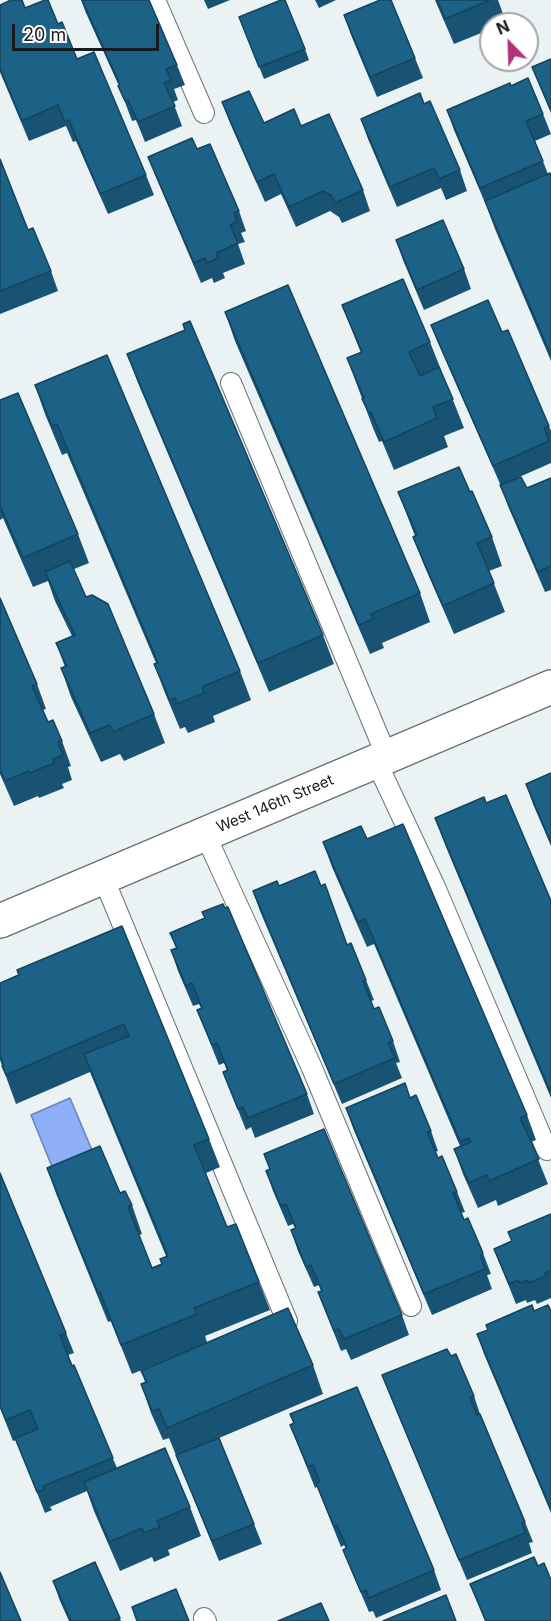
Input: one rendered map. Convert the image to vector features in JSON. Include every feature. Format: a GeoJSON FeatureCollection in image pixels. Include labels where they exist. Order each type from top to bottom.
{"type":"FeatureCollection","features":[{"type":"Feature","properties":{"kind":"street","name":"West 146th Street"},"geometry":{"type":"LineString","coordinates":[[0,921],[551,687]]}},
{"type":"Feature","properties":{"kind":"lane"},"geometry":{"type":"LineString","coordinates":[[155,0],[204,113]]}},
{"type":"Feature","properties":{"kind":"lane"},"geometry":{"type":"LineString","coordinates":[[231,383],[382,759],[547,1150]]}},
{"type":"Feature","properties":{"kind":"lane"},"geometry":{"type":"LineString","coordinates":[[205,834],[312,1068],[411,1306]]}},
{"type":"Feature","properties":{"kind":"lane"},"geometry":{"type":"LineString","coordinates":[[103,877],[287,1321],[255,1335]]}},
{"type":"Feature","properties":{"kind":"water"},"geometry":{"type":"Polygon","coordinates":[[[70,1098],[97,1162],[57,1179],[31,1115],[70,1098]]]}},
{"type":"Feature","properties":{"kind":"building"},"geometry":{"type":"Polygon","coordinates":[[[11,0],[22,0],[25,8],[48,0],[58,24],[62,22],[77,59],[94,52],[146,175],[100,194],[69,120],[65,122],[58,105],[22,121],[0,69],[0,5],[11,0]]]}},
{"type":"Feature","properties":{"kind":"building"},"geometry":{"type":"Polygon","coordinates":[[[82,0],[149,0],[177,65],[166,69],[171,80],[164,83],[175,106],[138,122],[128,100],[125,101],[118,86],[120,85],[82,0]]]}},
{"type":"Feature","properties":{"kind":"building"},"geometry":{"type":"Polygon","coordinates":[[[285,0],[305,49],[259,67],[239,17],[285,0]]]}},
{"type":"Feature","properties":{"kind":"building"},"geometry":{"type":"Polygon","coordinates":[[[380,0],[391,0],[415,58],[370,77],[344,15],[380,0]]]}},
{"type":"Feature","properties":{"kind":"building"},"geometry":{"type":"Polygon","coordinates":[[[437,0],[490,0],[445,19],[437,0]]]}},
{"type":"Feature","properties":{"kind":"building"},"geometry":{"type":"Polygon","coordinates":[[[551,59],[551,111],[534,72],[539,72],[539,64],[551,59]]]}},
{"type":"Feature","properties":{"kind":"building"},"geometry":{"type":"Polygon","coordinates":[[[528,78],[543,114],[526,121],[543,161],[480,188],[447,110],[510,83],[511,86],[528,78]]]}},
{"type":"Feature","properties":{"kind":"building"},"geometry":{"type":"Polygon","coordinates":[[[249,91],[264,123],[294,109],[301,126],[329,114],[363,190],[335,203],[332,196],[323,191],[289,207],[274,174],[257,182],[222,102],[249,91]]]}},
{"type":"Feature","properties":{"kind":"building"},"geometry":{"type":"Polygon","coordinates":[[[420,93],[424,104],[430,101],[460,170],[439,179],[434,168],[390,187],[361,119],[420,93]]]}},
{"type":"Feature","properties":{"kind":"building"},"geometry":{"type":"Polygon","coordinates":[[[192,138],[197,149],[210,144],[239,211],[234,213],[237,221],[230,225],[238,243],[216,253],[218,258],[207,263],[205,258],[194,263],[148,157],[192,138]]]}},
{"type":"Feature","properties":{"kind":"building"},"geometry":{"type":"Polygon","coordinates":[[[0,159],[28,230],[33,228],[51,271],[0,291],[0,159]]]}},
{"type":"Feature","properties":{"kind":"building"},"geometry":{"type":"Polygon","coordinates":[[[550,173],[551,176],[551,356],[485,201],[550,173]]]}},
{"type":"Feature","properties":{"kind":"building"},"geometry":{"type":"Polygon","coordinates":[[[443,220],[464,269],[417,290],[396,240],[443,220]]]}},
{"type":"Feature","properties":{"kind":"building"},"geometry":{"type":"Polygon","coordinates":[[[403,279],[430,342],[409,352],[420,376],[439,367],[453,399],[433,407],[437,418],[384,442],[371,412],[369,413],[362,399],[364,398],[347,358],[362,352],[342,305],[403,279]]]}},
{"type":"Feature","properties":{"kind":"building"},"geometry":{"type":"Polygon","coordinates":[[[288,285],[420,593],[371,614],[373,619],[359,625],[225,312],[288,285]]]}},
{"type":"Feature","properties":{"kind":"building"},"geometry":{"type":"Polygon","coordinates":[[[488,300],[502,332],[508,330],[549,426],[544,428],[549,441],[493,466],[431,325],[488,300]]]}},
{"type":"Feature","properties":{"kind":"building"},"geometry":{"type":"Polygon","coordinates":[[[190,321],[323,635],[258,663],[127,354],[185,330],[183,324],[190,321]]]}},
{"type":"Feature","properties":{"kind":"building"},"geometry":{"type":"Polygon","coordinates":[[[107,355],[240,671],[202,687],[204,693],[177,704],[175,698],[170,700],[154,664],[158,663],[57,424],[52,426],[35,385],[107,355]]]}},
{"type":"Feature","properties":{"kind":"building"},"geometry":{"type":"Polygon","coordinates":[[[18,393],[78,534],[23,558],[0,506],[0,400],[18,393]]]}},
{"type":"Feature","properties":{"kind":"building"},"geometry":{"type":"Polygon","coordinates":[[[459,467],[492,537],[477,543],[494,583],[443,606],[413,537],[417,535],[398,492],[459,467]]]}},
{"type":"Feature","properties":{"kind":"building"},"geometry":{"type":"Polygon","coordinates":[[[521,477],[527,488],[551,478],[551,566],[538,572],[500,485],[521,477]]]}},
{"type":"Feature","properties":{"kind":"building"},"geometry":{"type":"Polygon","coordinates":[[[70,561],[86,597],[92,595],[108,604],[154,714],[113,732],[110,725],[90,733],[61,668],[67,666],[56,643],[75,635],[45,572],[70,561]]]}},
{"type":"Feature","properties":{"kind":"building"},"geometry":{"type":"Polygon","coordinates":[[[0,598],[37,684],[32,686],[48,722],[53,720],[62,741],[58,742],[63,755],[53,759],[54,763],[5,781],[0,770],[0,598]]]}},
{"type":"Feature","properties":{"kind":"building"},"geometry":{"type":"Polygon","coordinates":[[[551,773],[551,843],[526,784],[551,773]]]}},
{"type":"Feature","properties":{"kind":"building"},"geometry":{"type":"Polygon","coordinates":[[[506,795],[551,901],[551,1094],[435,818],[484,797],[486,803],[506,795]]]}},
{"type":"Feature","properties":{"kind":"building"},"geometry":{"type":"Polygon","coordinates":[[[403,824],[527,1115],[520,1118],[539,1159],[489,1181],[487,1175],[469,1183],[454,1149],[471,1142],[469,1138],[460,1141],[365,919],[358,922],[323,842],[361,826],[367,839],[403,824]]]}},
{"type":"Feature","properties":{"kind":"building"},"geometry":{"type":"Polygon","coordinates":[[[315,871],[321,886],[325,884],[347,945],[351,943],[366,980],[363,981],[374,1009],[379,1007],[393,1041],[388,1043],[395,1058],[334,1084],[253,891],[277,881],[279,886],[315,871]]]}},
{"type":"Feature","properties":{"kind":"building"},"geometry":{"type":"Polygon","coordinates":[[[223,904],[225,908],[228,907],[307,1094],[248,1118],[243,1107],[238,1109],[223,1072],[228,1070],[217,1043],[212,1045],[197,1010],[202,1008],[192,983],[186,986],[171,950],[177,948],[170,933],[205,918],[202,912],[223,904]]]}},
{"type":"Feature","properties":{"kind":"building"},"geometry":{"type":"Polygon","coordinates":[[[122,926],[209,1139],[194,1145],[227,1227],[236,1224],[259,1282],[194,1308],[197,1314],[121,1345],[47,1168],[100,1146],[120,1193],[125,1191],[132,1205],[128,1207],[152,1268],[162,1264],[160,1259],[168,1256],[84,1054],[129,1036],[124,1024],[6,1075],[0,1056],[0,983],[19,975],[17,970],[122,926]]]}},
{"type":"Feature","properties":{"kind":"building"},"geometry":{"type":"Polygon","coordinates":[[[405,1083],[410,1098],[416,1095],[431,1131],[427,1132],[438,1158],[442,1156],[457,1192],[453,1193],[464,1220],[468,1218],[483,1253],[480,1255],[485,1269],[424,1294],[346,1108],[405,1083]]]}},
{"type":"Feature","properties":{"kind":"building"},"geometry":{"type":"Polygon","coordinates":[[[324,1129],[402,1315],[344,1339],[339,1329],[334,1331],[318,1292],[322,1291],[311,1265],[306,1267],[291,1230],[296,1228],[286,1204],[281,1206],[266,1171],[270,1169],[264,1154],[324,1129]]]}},
{"type":"Feature","properties":{"kind":"building"},"geometry":{"type":"Polygon","coordinates":[[[0,1173],[66,1333],[60,1335],[72,1366],[74,1365],[113,1458],[43,1486],[44,1489],[37,1492],[15,1438],[38,1429],[30,1410],[6,1420],[0,1406],[0,1173]]]}},
{"type":"Feature","properties":{"kind":"building"},"geometry":{"type":"Polygon","coordinates":[[[551,1214],[551,1271],[545,1273],[546,1276],[529,1283],[528,1280],[520,1283],[518,1280],[509,1284],[494,1249],[512,1241],[508,1232],[551,1214]]]}},
{"type":"Feature","properties":{"kind":"building"},"geometry":{"type":"Polygon","coordinates":[[[532,1305],[534,1311],[548,1305],[551,1311],[551,1510],[477,1334],[488,1330],[486,1325],[532,1305]]]}},
{"type":"Feature","properties":{"kind":"building"},"geometry":{"type":"Polygon","coordinates":[[[288,1308],[313,1365],[167,1428],[159,1409],[152,1411],[141,1384],[147,1382],[141,1371],[288,1308]]]}},
{"type":"Feature","properties":{"kind":"building"},"geometry":{"type":"Polygon","coordinates":[[[447,1349],[451,1356],[456,1354],[474,1396],[470,1398],[477,1415],[480,1414],[525,1522],[522,1523],[525,1533],[459,1560],[382,1375],[447,1349]]]}},
{"type":"Feature","properties":{"kind":"building"},"geometry":{"type":"Polygon","coordinates":[[[357,1387],[434,1570],[369,1598],[366,1590],[361,1592],[343,1550],[347,1548],[337,1525],[334,1526],[316,1483],[320,1482],[313,1465],[308,1467],[290,1425],[294,1423],[290,1414],[357,1387]]]}},
{"type":"Feature","properties":{"kind":"building"},"geometry":{"type":"Polygon","coordinates":[[[219,1438],[254,1524],[212,1541],[176,1455],[219,1438]]]}},
{"type":"Feature","properties":{"kind":"building"},"geometry":{"type":"Polygon","coordinates":[[[165,1448],[190,1507],[157,1521],[160,1527],[144,1533],[142,1528],[109,1542],[84,1482],[165,1448]]]}},
{"type":"Feature","properties":{"kind":"building"},"geometry":{"type":"Polygon","coordinates":[[[534,1557],[538,1566],[544,1563],[551,1580],[551,1621],[486,1621],[470,1584],[534,1557]]]}},
{"type":"Feature","properties":{"kind":"building"},"geometry":{"type":"Polygon","coordinates":[[[95,1562],[120,1618],[114,1621],[71,1621],[53,1581],[95,1562]]]}},
{"type":"Feature","properties":{"kind":"building"},"geometry":{"type":"Polygon","coordinates":[[[0,1572],[21,1621],[0,1621],[0,1572]]]}},
{"type":"Feature","properties":{"kind":"building"},"geometry":{"type":"Polygon","coordinates":[[[176,1589],[189,1621],[137,1621],[132,1607],[176,1589]]]}},
{"type":"Feature","properties":{"kind":"building"},"geometry":{"type":"Polygon","coordinates":[[[446,1595],[456,1621],[383,1621],[446,1595]]]}},
{"type":"Feature","properties":{"kind":"building"},"geometry":{"type":"Polygon","coordinates":[[[321,1603],[329,1621],[278,1621],[321,1603]]]}}]}
